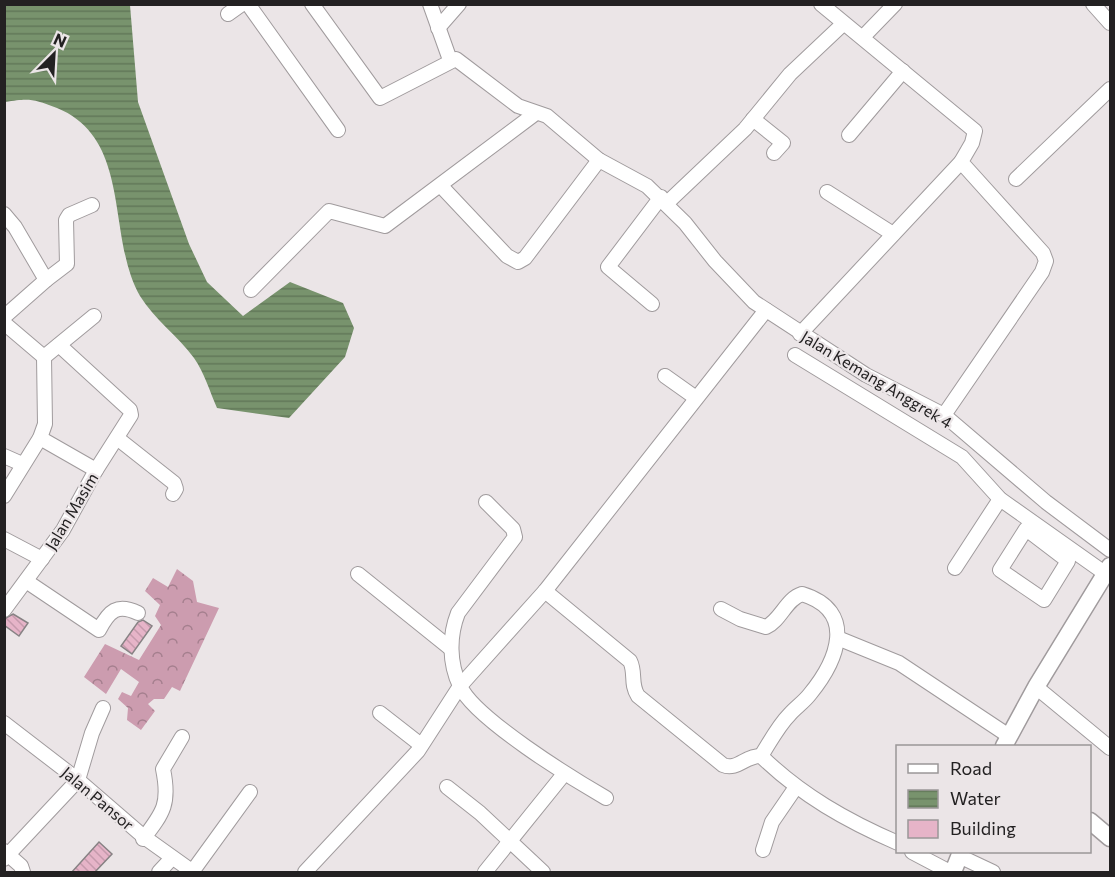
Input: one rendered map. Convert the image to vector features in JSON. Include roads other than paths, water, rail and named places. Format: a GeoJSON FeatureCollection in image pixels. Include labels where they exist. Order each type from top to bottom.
{"type":"FeatureCollection","features":[{"type":"Feature","properties":{"kind":"main road"},"geometry":{"type":"LineString","coordinates":[[1006,741],[1036,687],[1108,570]]}},
{"type":"Feature","properties":{"kind":"main road"},"geometry":{"type":"LineString","coordinates":[[1091,823],[1110,838]]}},
{"type":"Feature","properties":{"kind":"main road"},"geometry":{"type":"LineString","coordinates":[[951,873],[960,854]]}},
{"type":"Feature","properties":{"kind":"street"},"geometry":{"type":"LineString","coordinates":[[228,14],[242,4]]}},
{"type":"Feature","properties":{"kind":"street"},"geometry":{"type":"LineString","coordinates":[[248,4],[338,130]]}},
{"type":"Feature","properties":{"kind":"street"},"geometry":{"type":"LineString","coordinates":[[312,4],[380,98],[384,98],[450,60],[430,4]]}},
{"type":"Feature","properties":{"kind":"street"},"geometry":{"type":"LineString","coordinates":[[438,28],[459,4]]}},
{"type":"Feature","properties":{"kind":"street"},"geometry":{"type":"LineString","coordinates":[[800,334],[961,162],[972,143],[975,131],[821,4]]}},
{"type":"Feature","properties":{"kind":"street"},"geometry":{"type":"LineString","coordinates":[[863,37],[895,4]]}},
{"type":"Feature","properties":{"kind":"street"},"geometry":{"type":"LineString","coordinates":[[1093,4],[1110,23]]}},
{"type":"Feature","properties":{"kind":"street"},"geometry":{"type":"LineString","coordinates":[[652,304],[608,267],[664,200],[753,119],[789,74],[843,24]]}},
{"type":"Feature","properties":{"kind":"street","name":"Jalan Kemang Anggrek 4"},"geometry":{"type":"LineString","coordinates":[[450,60],[461,61],[518,105],[547,116],[599,160],[634,177],[664,200],[715,261],[754,302],[866,375],[944,415],[1046,502],[1110,550]]}},
{"type":"Feature","properties":{"kind":"street"},"geometry":{"type":"LineString","coordinates":[[849,135],[903,71]]}},
{"type":"Feature","properties":{"kind":"street"},"geometry":{"type":"LineString","coordinates":[[1016,179],[1110,88]]}},
{"type":"Feature","properties":{"kind":"street"},"geometry":{"type":"LineString","coordinates":[[251,290],[329,211],[385,226],[536,113]]}},
{"type":"Feature","properties":{"kind":"street"},"geometry":{"type":"LineString","coordinates":[[753,119],[783,143],[774,153]]}},
{"type":"Feature","properties":{"kind":"street"},"geometry":{"type":"LineString","coordinates":[[441,186],[507,256],[519,262],[525,258],[599,160]]}},
{"type":"Feature","properties":{"kind":"street"},"geometry":{"type":"LineString","coordinates":[[944,415],[1042,272],[1046,261],[1043,253],[961,162]]}},
{"type":"Feature","properties":{"kind":"street"},"geometry":{"type":"LineString","coordinates":[[827,192],[893,234]]}},
{"type":"Feature","properties":{"kind":"street"},"geometry":{"type":"LineString","coordinates":[[4,317],[67,264],[66,220],[69,214],[92,205]]}},
{"type":"Feature","properties":{"kind":"street"},"geometry":{"type":"LineString","coordinates":[[4,214],[15,227],[46,280]]}},
{"type":"Feature","properties":{"kind":"street"},"geometry":{"type":"LineString","coordinates":[[305,873],[390,784],[421,746],[460,686],[545,591],[766,310]]}},
{"type":"Feature","properties":{"kind":"street"},"geometry":{"type":"LineString","coordinates":[[4,496],[40,438],[45,416],[45,357],[94,316]]}},
{"type":"Feature","properties":{"kind":"street"},"geometry":{"type":"LineString","coordinates":[[4,323],[45,357]]}},
{"type":"Feature","properties":{"kind":"street","name":"Jalan Masim"},"geometry":{"type":"LineString","coordinates":[[4,610],[63,530],[96,470],[129,421],[130,410],[59,345]]}},
{"type":"Feature","properties":{"kind":"street"},"geometry":{"type":"LineString","coordinates":[[795,355],[962,457],[1000,499],[1050,540],[1068,561],[1044,600],[1000,570],[1025,530],[1050,540],[1108,570]]}},
{"type":"Feature","properties":{"kind":"street"},"geometry":{"type":"LineString","coordinates":[[665,376],[696,398]]}},
{"type":"Feature","properties":{"kind":"street"},"geometry":{"type":"LineString","coordinates":[[40,438],[96,470]]}},
{"type":"Feature","properties":{"kind":"street"},"geometry":{"type":"LineString","coordinates":[[117,438],[174,483],[176,489],[173,494]]}},
{"type":"Feature","properties":{"kind":"street"},"geometry":{"type":"LineString","coordinates":[[4,456],[22,464]]}},
{"type":"Feature","properties":{"kind":"street"},"geometry":{"type":"LineString","coordinates":[[955,568],[1000,499]]}},
{"type":"Feature","properties":{"kind":"street"},"geometry":{"type":"LineString","coordinates":[[486,502],[513,529],[515,537],[458,613],[450,648],[460,686],[482,711],[564,774],[606,798]]}},
{"type":"Feature","properties":{"kind":"street"},"geometry":{"type":"LineString","coordinates":[[4,539],[42,559]]}},
{"type":"Feature","properties":{"kind":"street"},"geometry":{"type":"LineString","coordinates":[[358,574],[450,648]]}},
{"type":"Feature","properties":{"kind":"street"},"geometry":{"type":"LineString","coordinates":[[26,581],[99,630],[105,618],[117,608],[126,608],[138,613]]}},
{"type":"Feature","properties":{"kind":"street"},"geometry":{"type":"LineString","coordinates":[[545,591],[630,661],[634,669],[632,686],[638,696],[723,765],[733,767],[754,756],[761,756],[796,787],[831,810],[896,842]]}},
{"type":"Feature","properties":{"kind":"street"},"geometry":{"type":"LineString","coordinates":[[721,609],[740,619],[766,627],[774,623],[796,596],[802,594],[833,615],[840,639],[811,693],[791,713],[761,756]]}},
{"type":"Feature","properties":{"kind":"street"},"geometry":{"type":"LineString","coordinates":[[840,639],[906,668],[1006,741]]}},
{"type":"Feature","properties":{"kind":"street"},"geometry":{"type":"LineString","coordinates":[[1036,687],[1110,748]]}},
{"type":"Feature","properties":{"kind":"street"},"geometry":{"type":"LineString","coordinates":[[23,873],[21,866],[6,855],[78,780],[92,733],[103,708]]}},
{"type":"Feature","properties":{"kind":"street"},"geometry":{"type":"LineString","coordinates":[[380,713],[421,746]]}},
{"type":"Feature","properties":{"kind":"street","name":"Jalan Pansor"},"geometry":{"type":"LineString","coordinates":[[7,732],[78,780],[144,838],[193,872]]}},
{"type":"Feature","properties":{"kind":"street"},"geometry":{"type":"LineString","coordinates":[[144,838],[166,803],[168,794],[163,769],[182,737]]}},
{"type":"Feature","properties":{"kind":"street"},"geometry":{"type":"LineString","coordinates":[[485,873],[564,774]]}},
{"type":"Feature","properties":{"kind":"street"},"geometry":{"type":"LineString","coordinates":[[447,787],[480,813],[543,873]]}},
{"type":"Feature","properties":{"kind":"street"},"geometry":{"type":"LineString","coordinates":[[763,850],[772,822],[796,787]]}},
{"type":"Feature","properties":{"kind":"street"},"geometry":{"type":"LineString","coordinates":[[193,872],[250,792]]}},
{"type":"Feature","properties":{"kind":"street"},"geometry":{"type":"LineString","coordinates":[[914,853],[951,873]]}},
{"type":"Feature","properties":{"kind":"street"},"geometry":{"type":"LineString","coordinates":[[960,854],[993,873]]}},
{"type":"Feature","properties":{"kind":"street"},"geometry":{"type":"LineString","coordinates":[[159,873],[172,858]]}},
{"type":"Feature","properties":{"kind":"water"},"geometry":{"type":"Polygon","coordinates":[[[5,4],[130,5],[138,102],[189,244],[207,282],[243,316],[290,282],[343,303],[354,328],[345,357],[289,418],[217,408],[194,358],[140,296],[123,246],[108,166],[97,142],[81,123],[57,108],[31,100],[5,102],[5,4]]]}}]}
